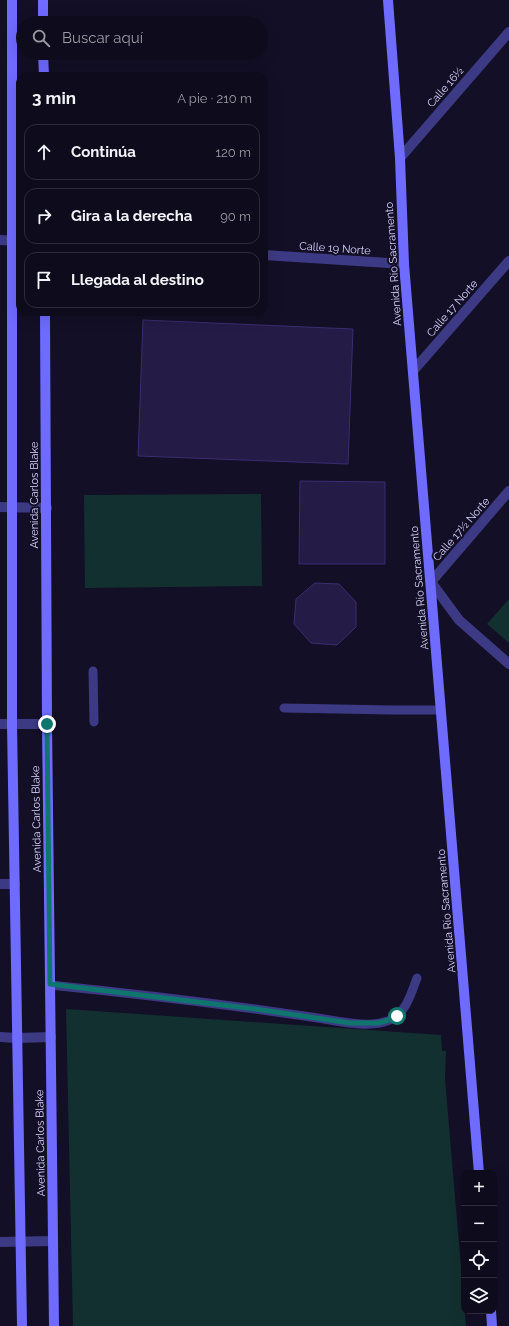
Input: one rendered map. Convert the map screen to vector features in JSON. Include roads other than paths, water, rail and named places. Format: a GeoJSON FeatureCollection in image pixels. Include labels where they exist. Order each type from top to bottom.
{"type":"FeatureCollection","features":[{"type":"Feature","properties":{"kind":"street","name":"Avenida Carlos Blake"},"geometry":{"type":"LineString","coordinates":[[12,0],[15,240],[12,508],[12,724],[22,1326]]}},
{"type":"Feature","properties":{"kind":"street"},"geometry":{"type":"LineString","coordinates":[[43,0],[43,16]]}},
{"type":"Feature","properties":{"kind":"street","name":"Avenida Río Sacramento"},"geometry":{"type":"LineString","coordinates":[[388,0],[400,158],[404,264],[479,1170]]}},
{"type":"Feature","properties":{"kind":"street","name":"Calle 16½"},"geometry":{"type":"LineString","coordinates":[[400,158],[509,32]]}},
{"type":"Feature","properties":{"kind":"street"},"geometry":{"type":"LineString","coordinates":[[43,60],[44,72]]}},
{"type":"Feature","properties":{"kind":"street"},"geometry":{"type":"LineString","coordinates":[[0,240],[15,240]]}},
{"type":"Feature","properties":{"kind":"street","name":"Calle 19 Norte"},"geometry":{"type":"LineString","coordinates":[[268,256],[404,264]]}},
{"type":"Feature","properties":{"kind":"street","name":"Calle 17 Norte"},"geometry":{"type":"LineString","coordinates":[[413,371],[509,261]]}},
{"type":"Feature","properties":{"kind":"street","name":"Avenida Carlos Blake"},"geometry":{"type":"LineString","coordinates":[[46,316],[47,724],[54,1326]]}},
{"type":"Feature","properties":{"kind":"street","name":"Calle 17½ Norte"},"geometry":{"type":"LineString","coordinates":[[431,582],[509,491]]}},
{"type":"Feature","properties":{"kind":"street"},"geometry":{"type":"LineString","coordinates":[[0,507],[47,508]]}},
{"type":"Feature","properties":{"kind":"street"},"geometry":{"type":"LineString","coordinates":[[431,582],[459,620],[509,664]]}},
{"type":"Feature","properties":{"kind":"street"},"geometry":{"type":"LineString","coordinates":[[0,724],[47,724]]}},
{"type":"Feature","properties":{"kind":"street"},"geometry":{"type":"LineString","coordinates":[[0,884],[15,884]]}},
{"type":"Feature","properties":{"kind":"street"},"geometry":{"type":"LineString","coordinates":[[0,1037],[51,1037]]}},
{"type":"Feature","properties":{"kind":"street"},"geometry":{"type":"LineString","coordinates":[[0,1242],[53,1241]]}},
{"type":"Feature","properties":{"kind":"street"},"geometry":{"type":"LineString","coordinates":[[491,1314],[492,1326]]}},
{"type":"Feature","properties":{"kind":"lane"},"geometry":{"type":"LineString","coordinates":[[93,671],[94,722]]}},
{"type":"Feature","properties":{"kind":"lane"},"geometry":{"type":"LineString","coordinates":[[284,708],[441,710]]}},
{"type":"Feature","properties":{"kind":"lane"},"geometry":{"type":"LineString","coordinates":[[50,984],[240,1007],[350,1023],[378,1023],[397,1016],[404,1008],[410,998],[417,978]]}}]}
